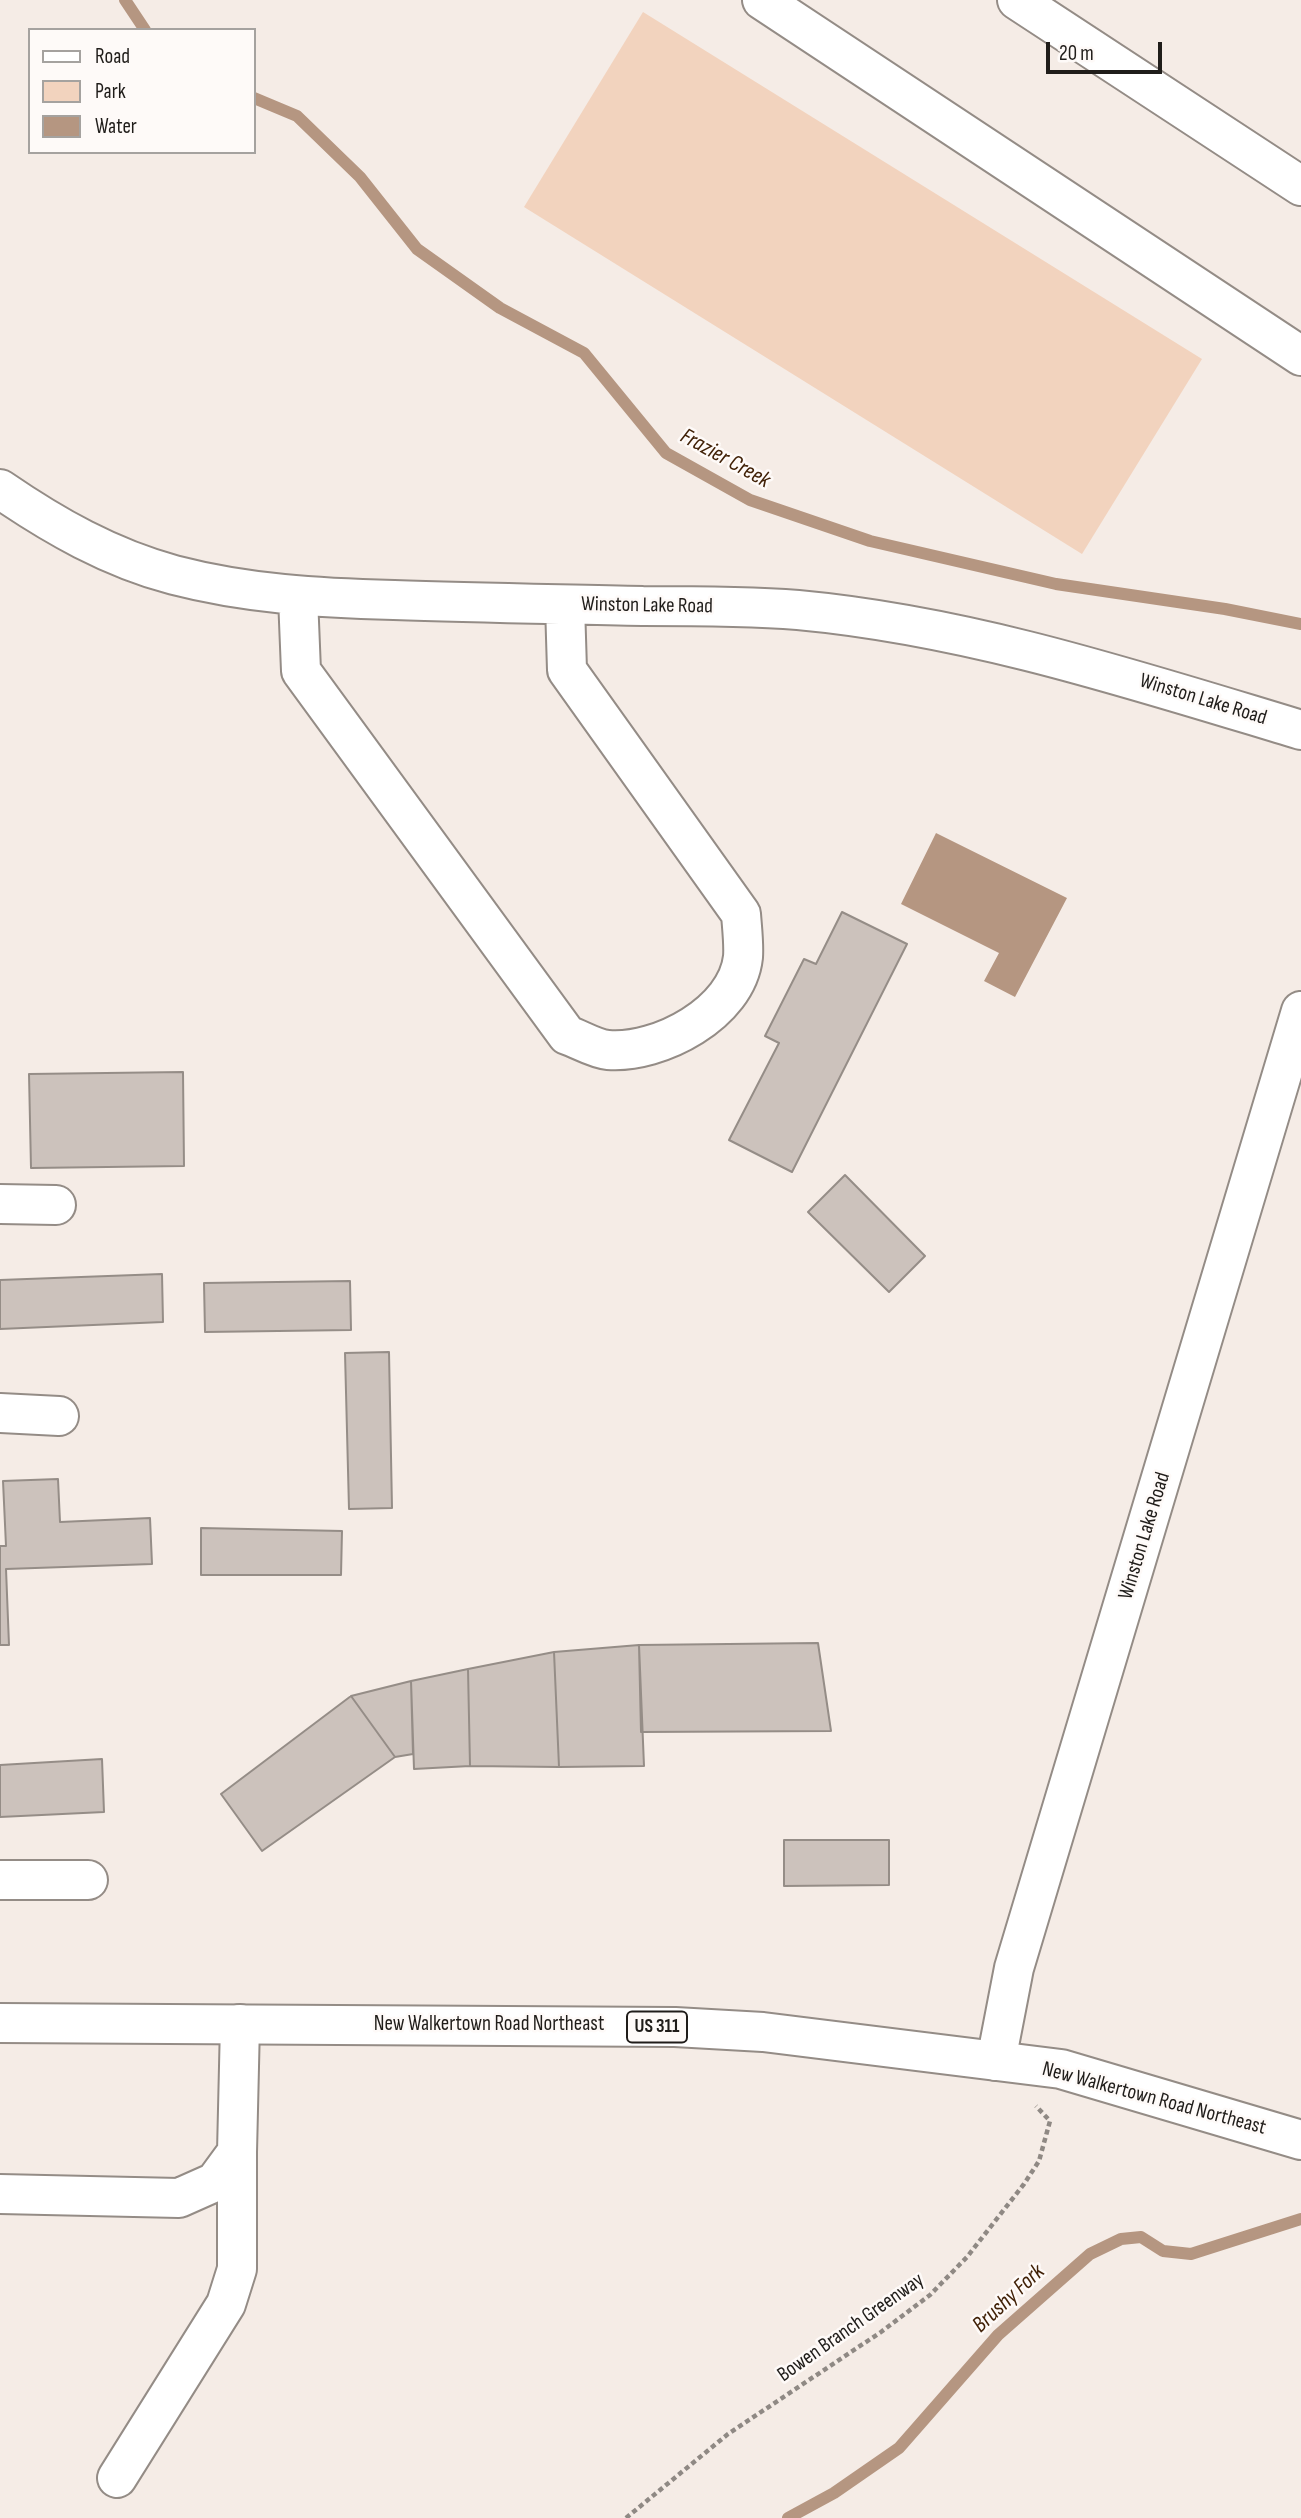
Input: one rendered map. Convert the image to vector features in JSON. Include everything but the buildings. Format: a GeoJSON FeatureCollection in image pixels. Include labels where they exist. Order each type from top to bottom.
{"type":"FeatureCollection","features":[{"type":"Feature","properties":{"kind":"street"},"geometry":{"type":"LineString","coordinates":[[762,0],[1297,346]]}},
{"type":"Feature","properties":{"kind":"street"},"geometry":{"type":"LineString","coordinates":[[1017,0],[1301,186]]}},
{"type":"Feature","properties":{"kind":"street","name":"Winston Lake Road"},"geometry":{"type":"LineString","coordinates":[[0,489],[59,529],[146,565],[242,590],[298,597],[796,610],[897,622],[991,641],[1091,667],[1301,730]]}},
{"type":"Feature","properties":{"kind":"street"},"geometry":{"type":"LineString","coordinates":[[298,597],[301,671],[568,1035],[607,1050],[656,1045],[699,1023],[727,995],[743,959],[741,914],[567,670],[565,604]]}},
{"type":"Feature","properties":{"kind":"street","name":"Winston Lake Road"},"geometry":{"type":"LineString","coordinates":[[996,2061],[1014,1968],[1301,1011]]}},
{"type":"Feature","properties":{"kind":"street"},"geometry":{"type":"LineString","coordinates":[[0,1204],[56,1205]]}},
{"type":"Feature","properties":{"kind":"street"},"geometry":{"type":"LineString","coordinates":[[0,1413],[59,1416]]}},
{"type":"Feature","properties":{"kind":"street"},"geometry":{"type":"LineString","coordinates":[[0,1880],[88,1880]]}},
{"type":"Feature","properties":{"kind":"street","name":"New Walkertown Road Northeast"},"geometry":{"type":"LineString","coordinates":[[0,2023],[675,2027],[763,2032],[1062,2069],[1301,2140]]}},
{"type":"Feature","properties":{"kind":"street"},"geometry":{"type":"LineString","coordinates":[[117,2478],[226,2304],[237,2269],[240,2024]]}},
{"type":"Feature","properties":{"kind":"street"},"geometry":{"type":"LineString","coordinates":[[0,2194],[179,2197],[215,2182],[237,2152]]}},
{"type":"Feature","properties":{"kind":"path","name":"Bowen Branch Greenway"},"geometry":{"type":"LineString","coordinates":[[626,2518],[728,2434],[881,2332],[930,2295],[981,2240],[1039,2161],[1050,2121],[996,2061]]}},
{"type":"Feature","properties":{"kind":"green space"},"geometry":{"type":"Polygon","coordinates":[[[643,12],[1202,359],[1082,554],[524,207],[643,12]]]}},
{"type":"Feature","properties":{"kind":"water"},"geometry":{"type":"Polygon","coordinates":[[[936,833],[1067,898],[1015,997],[984,981],[999,953],[901,904],[936,833]]]}},
{"type":"Feature","properties":{"kind":"waterway","name":"Frazier Creek"},"geometry":{"type":"LineString","coordinates":[[125,0],[144,28]]}},
{"type":"Feature","properties":{"kind":"waterway","name":"Frazier Creek"},"geometry":{"type":"LineString","coordinates":[[256,99],[297,116],[360,177],[417,249],[500,308],[584,353],[666,453],[750,500],[870,541],[1056,584],[1225,609],[1301,624]]}},
{"type":"Feature","properties":{"kind":"waterway","name":"Brushy Fork"},"geometry":{"type":"LineString","coordinates":[[788,2518],[834,2493],[899,2448],[998,2335],[1090,2254],[1121,2239],[1141,2237],[1163,2251],[1191,2254],[1301,2219]]}}]}
